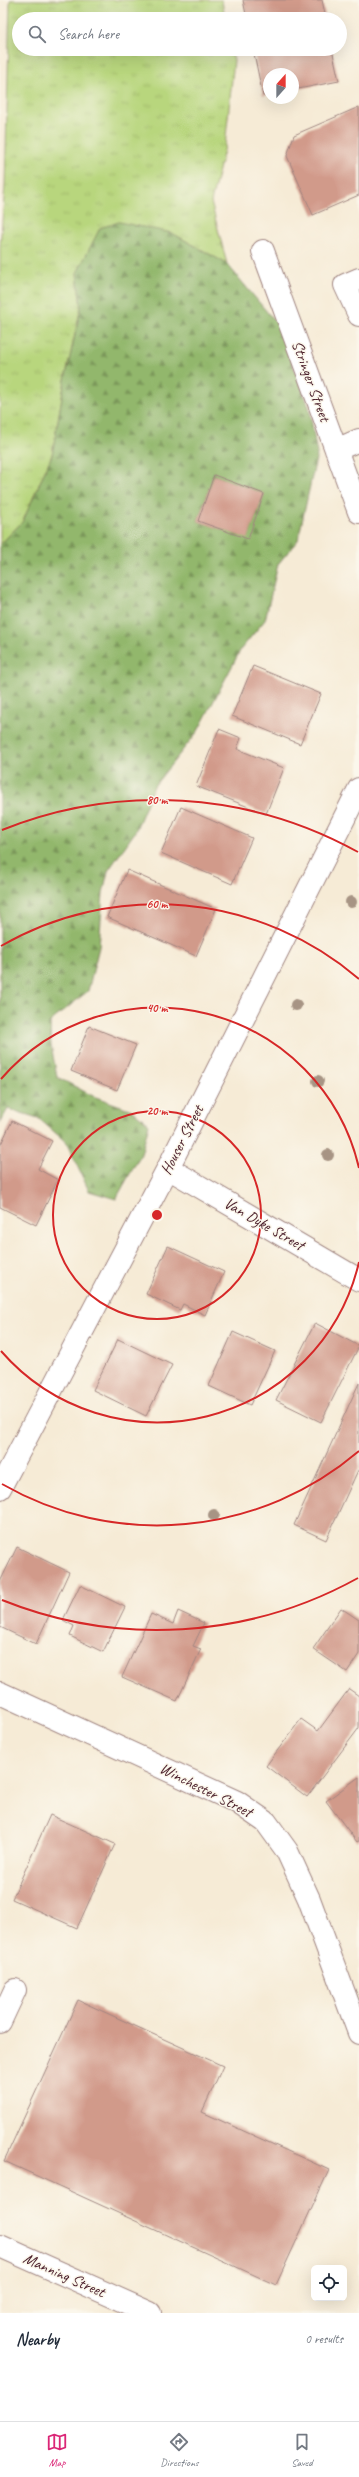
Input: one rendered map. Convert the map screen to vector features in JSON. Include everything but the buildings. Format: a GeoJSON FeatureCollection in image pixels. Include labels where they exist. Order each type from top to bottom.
{"type":"FeatureCollection","features":[{"type":"Feature","properties":{"kind":"street","name":"Stringer Street"},"geometry":{"type":"LineString","coordinates":[[263,250],[359,512]]}},
{"type":"Feature","properties":{"kind":"street"},"geometry":{"type":"LineString","coordinates":[[359,280],[345,285],[359,315]]}},
{"type":"Feature","properties":{"kind":"street"},"geometry":{"type":"LineString","coordinates":[[336,450],[359,440]]}},
{"type":"Feature","properties":{"kind":"street","name":"Houser Street"},"geometry":{"type":"LineString","coordinates":[[0,1488],[168,1168],[359,789]]}},
{"type":"Feature","properties":{"kind":"street","name":"Van Dyke Street"},"geometry":{"type":"LineString","coordinates":[[168,1168],[359,1280]]}},
{"type":"Feature","properties":{"kind":"street","name":"Winchester Street"},"geometry":{"type":"LineString","coordinates":[[0,1693],[237,1802],[266,1822],[287,1850],[309,1899],[359,2033]]}},
{"type":"Feature","properties":{"kind":"street"},"geometry":{"type":"LineString","coordinates":[[0,2022],[15,1990]]}},
{"type":"Feature","properties":{"kind":"street","name":"Manning Street"},"geometry":{"type":"LineString","coordinates":[[0,2246],[150,2313]]}},
{"type":"Feature","properties":{"kind":"green space"},"geometry":{"type":"Polygon","coordinates":[[[10,0],[222,0],[224,12],[12,12],[12,56],[233,56],[234,60],[225,146],[211,202],[227,264],[172,233],[77,273],[81,307],[65,380],[52,455],[23,521],[0,545],[0,247],[5,185],[10,0]]]}},
{"type":"Feature","properties":{"kind":"green space"},"geometry":{"type":"Polygon","coordinates":[[[119,222],[172,233],[227,264],[278,325],[309,407],[317,454],[298,540],[278,564],[265,620],[241,649],[198,731],[154,786],[135,832],[108,871],[103,893],[99,947],[88,991],[50,1022],[51,1045],[57,1077],[93,1096],[132,1110],[149,1124],[141,1154],[116,1199],[89,1191],[66,1142],[38,1118],[8,1109],[0,1123],[0,545],[23,521],[52,455],[65,380],[81,307],[77,273],[100,228],[119,222]],[[214,475],[198,521],[248,538],[264,494],[214,475]]]}}]}
